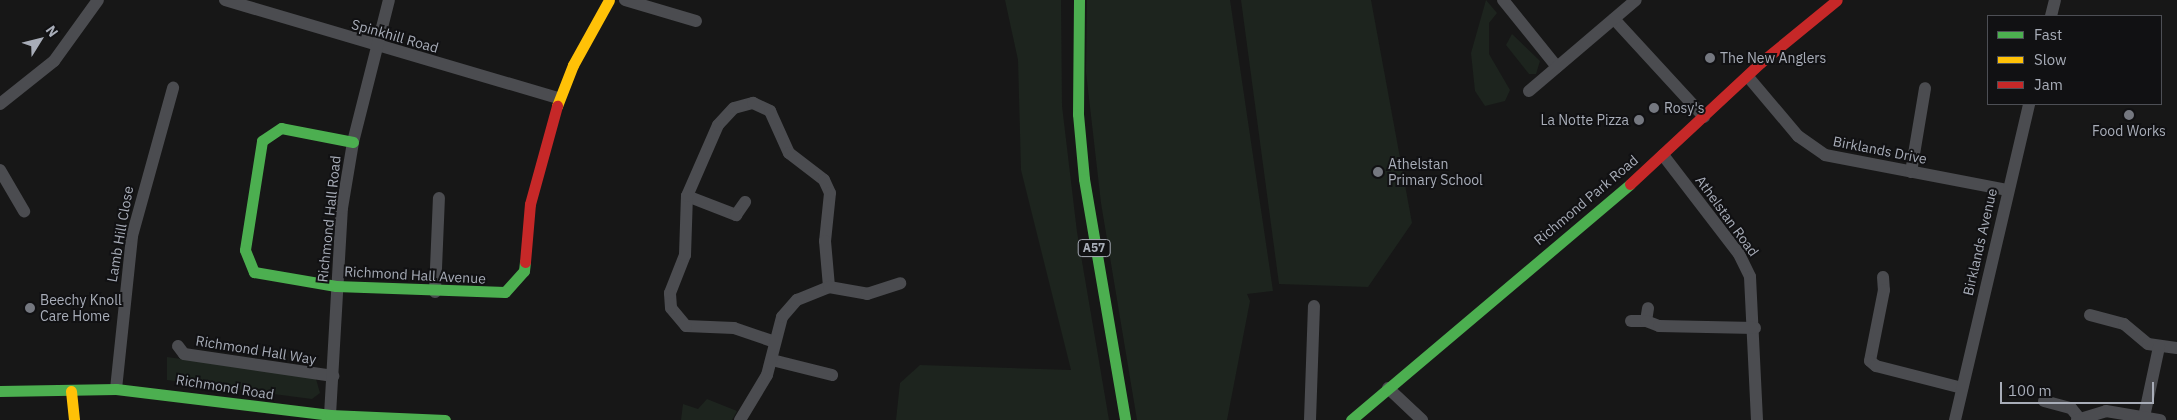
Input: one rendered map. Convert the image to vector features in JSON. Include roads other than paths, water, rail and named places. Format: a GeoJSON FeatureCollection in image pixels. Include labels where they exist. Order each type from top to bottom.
{"type":"FeatureCollection","features":[{"type":"Feature","properties":{"kind":"main road","name":"Richmond Hall Avenue"},"geometry":{"type":"LineString","coordinates":[[353,142],[290,129],[273,131],[262,141],[258,153],[251,197],[245,250],[254,272],[336,286],[494,294],[521,280],[536,170],[558,98],[609,0]]}},
{"type":"Feature","properties":{"kind":"main road","name":"A57"},"geometry":{"type":"LineString","coordinates":[[1079,0],[1078,114],[1084,179],[1125,420]]}},
{"type":"Feature","properties":{"kind":"main road","name":"Richmond Park Road"},"geometry":{"type":"LineString","coordinates":[[1351,420],[1663,155],[1704,116],[1837,0]]}},
{"type":"Feature","properties":{"kind":"main road"},"geometry":{"type":"LineString","coordinates":[[71,390],[74,420]]}},
{"type":"Feature","properties":{"kind":"main road","name":"Richmond Road"},"geometry":{"type":"LineString","coordinates":[[0,391],[116,390],[330,415],[445,420]]}},
{"type":"Feature","properties":{"kind":"street"},"geometry":{"type":"LineString","coordinates":[[0,104],[54,60],[98,0]]}},
{"type":"Feature","properties":{"kind":"street","name":"Spinkhill Road"},"geometry":{"type":"LineString","coordinates":[[225,0],[253,4],[379,46],[558,98]]}},
{"type":"Feature","properties":{"kind":"street","name":"Richmond Hall Road"},"geometry":{"type":"LineString","coordinates":[[330,415],[336,286],[353,142],[379,46],[389,0]]}},
{"type":"Feature","properties":{"kind":"street"},"geometry":{"type":"LineString","coordinates":[[625,0],[696,21]]}},
{"type":"Feature","properties":{"kind":"street"},"geometry":{"type":"LineString","coordinates":[[1503,0],[1557,67]]}},
{"type":"Feature","properties":{"kind":"street"},"geometry":{"type":"LineString","coordinates":[[1529,91],[1636,0]]}},
{"type":"Feature","properties":{"kind":"street"},"geometry":{"type":"LineString","coordinates":[[2051,15],[2055,0]]}},
{"type":"Feature","properties":{"kind":"street"},"geometry":{"type":"LineString","coordinates":[[1614,19],[1704,116]]}},
{"type":"Feature","properties":{"kind":"street","name":"Birklands Drive"},"geometry":{"type":"LineString","coordinates":[[1749,78],[1813,148],[1840,159],[2007,190]]}},
{"type":"Feature","properties":{"kind":"street","name":"Lamb Hill Close"},"geometry":{"type":"LineString","coordinates":[[116,390],[132,236],[173,88]]}},
{"type":"Feature","properties":{"kind":"street"},"geometry":{"type":"LineString","coordinates":[[1911,172],[1925,88]]}},
{"type":"Feature","properties":{"kind":"street"},"geometry":{"type":"LineString","coordinates":[[775,342],[734,328],[692,328],[674,314],[670,293],[685,255],[687,196],[728,111],[753,103],[770,111],[789,153],[824,180],[830,193],[825,234],[829,286]]}},
{"type":"Feature","properties":{"kind":"street","name":"Birklands Avenue"},"geometry":{"type":"LineString","coordinates":[[1955,420],[2028,105]]}},
{"type":"Feature","properties":{"kind":"street","name":"Athelstan Road"},"geometry":{"type":"LineString","coordinates":[[1663,155],[1746,265],[1753,288],[1757,420]]}},
{"type":"Feature","properties":{"kind":"street"},"geometry":{"type":"LineString","coordinates":[[0,170],[24,211]]}},
{"type":"Feature","properties":{"kind":"street"},"geometry":{"type":"LineString","coordinates":[[687,196],[736,216],[745,202]]}},
{"type":"Feature","properties":{"kind":"street"},"geometry":{"type":"LineString","coordinates":[[435,292],[439,198]]}},
{"type":"Feature","properties":{"kind":"street"},"geometry":{"type":"LineString","coordinates":[[1883,277],[1884,290],[1870,361],[1876,366],[1962,388]]}},
{"type":"Feature","properties":{"kind":"street"},"geometry":{"type":"LineString","coordinates":[[740,420],[772,360],[775,342],[790,306],[805,294],[829,286],[866,294],[900,283]]}},
{"type":"Feature","properties":{"kind":"street"},"geometry":{"type":"LineString","coordinates":[[1310,420],[1314,306]]}},
{"type":"Feature","properties":{"kind":"street"},"geometry":{"type":"LineString","coordinates":[[1646,321],[1648,308]]}},
{"type":"Feature","properties":{"kind":"street"},"geometry":{"type":"LineString","coordinates":[[2090,315],[2124,324],[2159,347],[2177,348]]}},
{"type":"Feature","properties":{"kind":"street"},"geometry":{"type":"LineString","coordinates":[[1631,321],[1646,321],[1659,326],[1755,328]]}},
{"type":"Feature","properties":{"kind":"street","name":"Richmond Hall Way"},"geometry":{"type":"LineString","coordinates":[[178,346],[184,354],[333,376]]}},
{"type":"Feature","properties":{"kind":"street"},"geometry":{"type":"LineString","coordinates":[[2144,417],[2159,347]]}},
{"type":"Feature","properties":{"kind":"street"},"geometry":{"type":"LineString","coordinates":[[772,360],[832,375]]}},
{"type":"Feature","properties":{"kind":"street"},"geometry":{"type":"LineString","coordinates":[[1388,388],[1422,420]]}},
{"type":"Feature","properties":{"kind":"street"},"geometry":{"type":"LineString","coordinates":[[2044,402],[2071,408],[2078,419],[2106,411],[2160,420]]}},
{"type":"Feature","properties":{"kind":"place","name":"The New Anglers"},"geometry":{"type":"Point","coordinates":[1710,58]}},
{"type":"Feature","properties":{"kind":"place","name":"Rosy's"},"geometry":{"type":"Point","coordinates":[1654,108]}},
{"type":"Feature","properties":{"kind":"place","name":"Food Works"},"geometry":{"type":"Point","coordinates":[2129,115]}},
{"type":"Feature","properties":{"kind":"place","name":"La Notte Pizza"},"geometry":{"type":"Point","coordinates":[1639,120]}},
{"type":"Feature","properties":{"kind":"place","name":"Athelstan Primary School"},"geometry":{"type":"Point","coordinates":[1378,172]}},
{"type":"Feature","properties":{"kind":"place","name":"Beechy Knoll Care Home"},"geometry":{"type":"Point","coordinates":[30,308]}}]}
